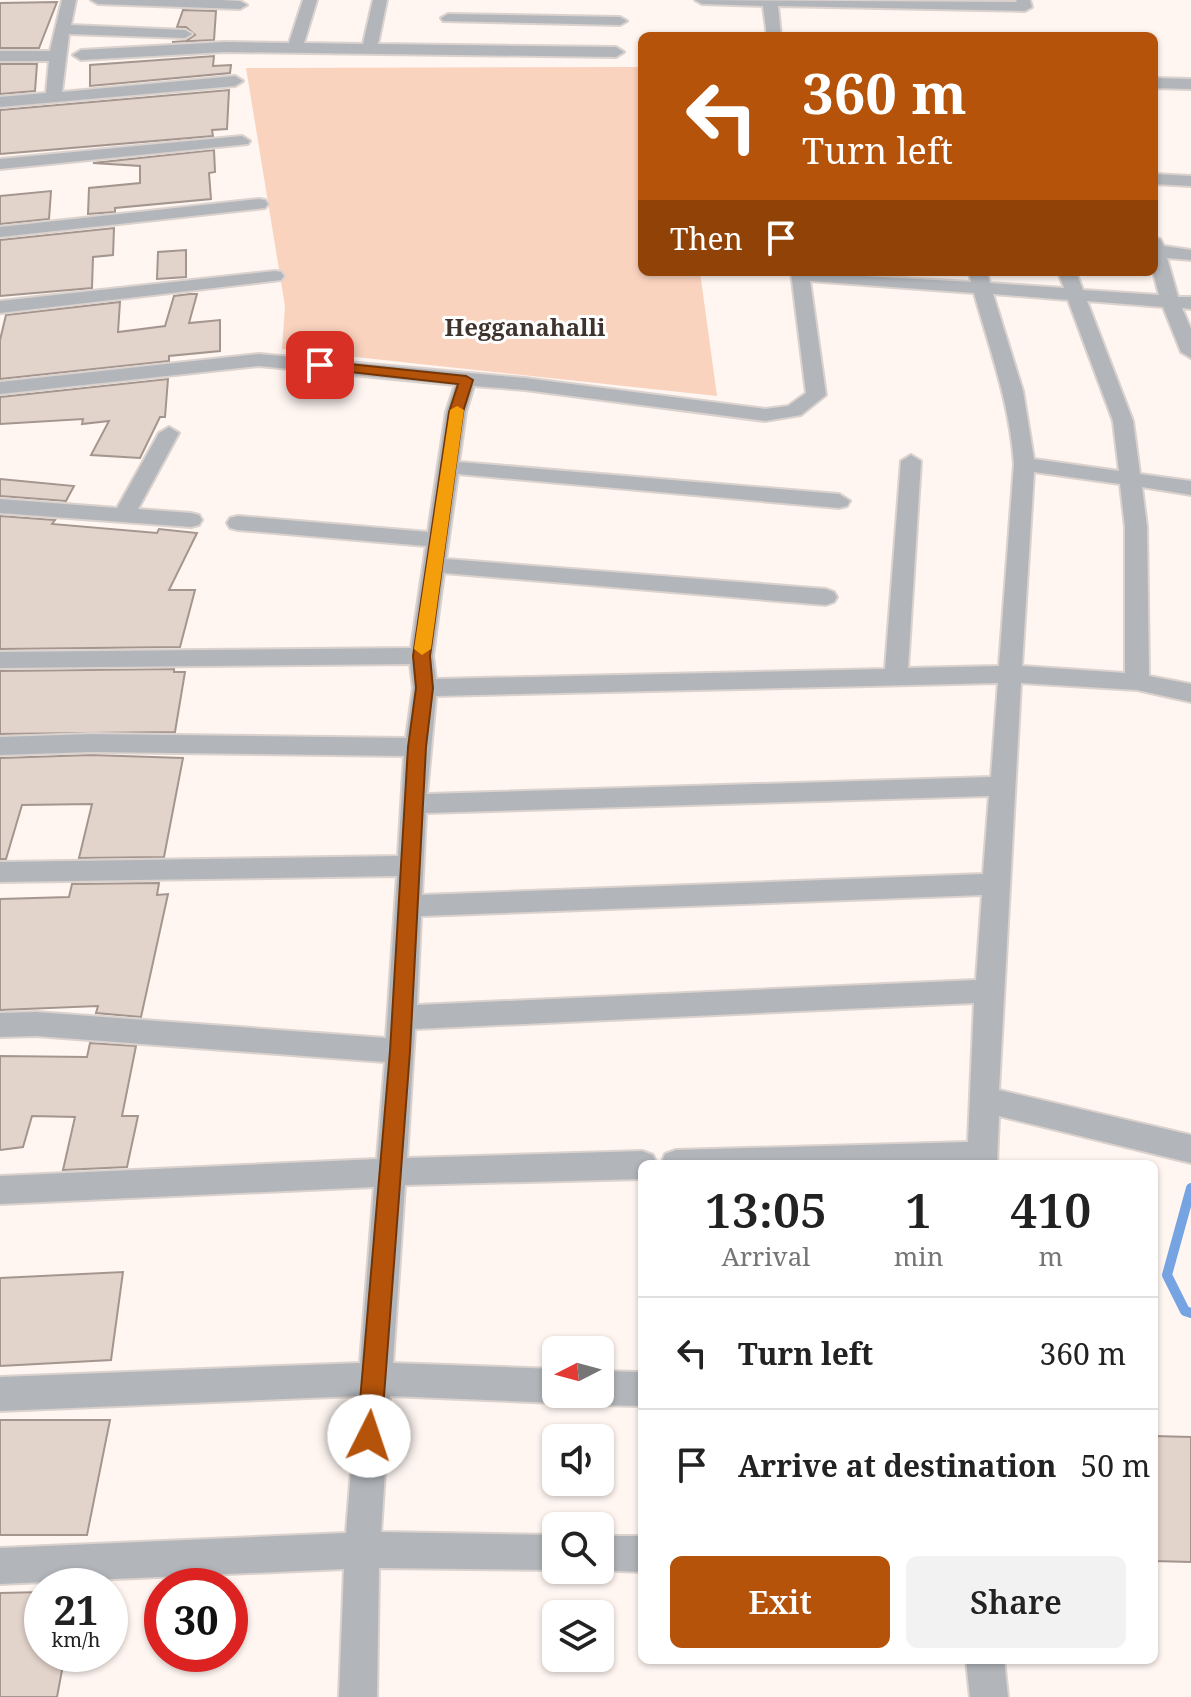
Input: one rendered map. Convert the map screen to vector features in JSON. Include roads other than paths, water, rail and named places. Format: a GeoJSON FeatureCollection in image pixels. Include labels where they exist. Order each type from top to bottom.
{"type":"FeatureCollection","features":[{"type":"Feature","properties":{"kind":"street"},"geometry":{"type":"LineString","coordinates":[[54,97],[57,56],[69,0]]}},
{"type":"Feature","properties":{"kind":"street"},"geometry":{"type":"LineString","coordinates":[[98,0],[241,2],[227,42]]}},
{"type":"Feature","properties":{"kind":"street"},"geometry":{"type":"LineString","coordinates":[[295,48],[310,0]]}},
{"type":"Feature","properties":{"kind":"street"},"geometry":{"type":"LineString","coordinates":[[369,49],[380,0]]}},
{"type":"Feature","properties":{"kind":"street"},"geometry":{"type":"LineString","coordinates":[[444,50],[451,0]]}},
{"type":"Feature","properties":{"kind":"street"},"geometry":{"type":"LineString","coordinates":[[702,0],[958,3],[1025,7],[1023,0]]}},
{"type":"Feature","properties":{"kind":"street"},"geometry":{"type":"LineString","coordinates":[[770,2],[774,32]]}},
{"type":"Feature","properties":{"kind":"street"},"geometry":{"type":"LineString","coordinates":[[448,18],[620,21]]}},
{"type":"Feature","properties":{"kind":"street"},"geometry":{"type":"LineString","coordinates":[[62,29],[295,48],[616,52]]}},
{"type":"Feature","properties":{"kind":"street"},"geometry":{"type":"LineString","coordinates":[[81,55],[227,42]]}},
{"type":"Feature","properties":{"kind":"street"},"geometry":{"type":"LineString","coordinates":[[0,56],[57,56]]}},
{"type":"Feature","properties":{"kind":"street"},"geometry":{"type":"LineString","coordinates":[[0,102],[235,81]]}},
{"type":"Feature","properties":{"kind":"street"},"geometry":{"type":"LineString","coordinates":[[1158,83],[1191,84]]}},
{"type":"Feature","properties":{"kind":"street"},"geometry":{"type":"LineString","coordinates":[[0,164],[242,141]]}},
{"type":"Feature","properties":{"kind":"street"},"geometry":{"type":"LineString","coordinates":[[1158,179],[1191,181]]}},
{"type":"Feature","properties":{"kind":"street"},"geometry":{"type":"LineString","coordinates":[[0,232],[259,204]]}},
{"type":"Feature","properties":{"kind":"street"},"geometry":{"type":"LineString","coordinates":[[1158,248],[1191,255]]}},
{"type":"Feature","properties":{"kind":"street"},"geometry":{"type":"LineString","coordinates":[[1158,258],[1170,301],[1191,352]]}},
{"type":"Feature","properties":{"kind":"street"},"geometry":{"type":"LineString","coordinates":[[0,307],[275,276]]}},
{"type":"Feature","properties":{"kind":"street"},"geometry":{"type":"LineString","coordinates":[[0,388],[259,360],[525,384],[765,415],[794,411],[816,395],[800,276]]}},
{"type":"Feature","properties":{"kind":"street"},"geometry":{"type":"LineString","coordinates":[[890,276],[979,279],[1074,294],[1191,303]]}},
{"type":"Feature","properties":{"kind":"street"},"geometry":{"type":"LineString","coordinates":[[1068,276],[1119,409],[1132,480],[1136,527],[1137,682]]}},
{"type":"Feature","properties":{"kind":"street"},"geometry":{"type":"LineString","coordinates":[[979,279],[1014,391],[1024,436],[995,884],[982,1160]]}},
{"type":"Feature","properties":{"kind":"street"},"geometry":{"type":"LineString","coordinates":[[358,1697],[362,1550],[373,1379],[400,1051],[417,747],[425,688],[421,656],[456,412],[466,380]]}},
{"type":"Feature","properties":{"kind":"street"},"geometry":{"type":"LineString","coordinates":[[124,515],[169,433]]}},
{"type":"Feature","properties":{"kind":"street"},"geometry":{"type":"LineString","coordinates":[[896,677],[911,461]]}},
{"type":"Feature","properties":{"kind":"street"},"geometry":{"type":"LineString","coordinates":[[1024,464],[1191,488]]}},
{"type":"Feature","properties":{"kind":"street"},"geometry":{"type":"LineString","coordinates":[[448,467],[839,501]]}},
{"type":"Feature","properties":{"kind":"street"},"geometry":{"type":"LineString","coordinates":[[0,506],[191,520]]}},
{"type":"Feature","properties":{"kind":"street"},"geometry":{"type":"LineString","coordinates":[[238,523],[436,553],[826,597]]}},
{"type":"Feature","properties":{"kind":"street"},"geometry":{"type":"LineString","coordinates":[[0,660],[421,656]]}},
{"type":"Feature","properties":{"kind":"street"},"geometry":{"type":"LineString","coordinates":[[425,688],[1010,674],[1137,682],[1191,693]]}},
{"type":"Feature","properties":{"kind":"street"},"geometry":{"type":"LineString","coordinates":[[0,746],[106,743],[417,747]]}},
{"type":"Feature","properties":{"kind":"street"},"geometry":{"type":"LineString","coordinates":[[413,804],[1002,786]]}},
{"type":"Feature","properties":{"kind":"street"},"geometry":{"type":"LineString","coordinates":[[0,872],[409,866]]}},
{"type":"Feature","properties":{"kind":"street"},"geometry":{"type":"LineString","coordinates":[[407,906],[995,884]]}},
{"type":"Feature","properties":{"kind":"street"},"geometry":{"type":"LineString","coordinates":[[401,1018],[989,991]]}},
{"type":"Feature","properties":{"kind":"street"},"geometry":{"type":"LineString","coordinates":[[0,1025],[36,1024],[400,1051]]}},
{"type":"Feature","properties":{"kind":"street"},"geometry":{"type":"LineString","coordinates":[[984,1099],[1191,1149]]}},
{"type":"Feature","properties":{"kind":"street"},"geometry":{"type":"LineString","coordinates":[[0,1190],[391,1172],[638,1165]]}},
{"type":"Feature","properties":{"kind":"street"},"geometry":{"type":"LineString","coordinates":[[0,1394],[373,1379],[542,1385]]}},
{"type":"Feature","properties":{"kind":"street"},"geometry":{"type":"LineString","coordinates":[[614,1388],[638,1389]]}},
{"type":"Feature","properties":{"kind":"street"},"geometry":{"type":"LineString","coordinates":[[0,1566],[362,1550],[542,1553]]}},
{"type":"Feature","properties":{"kind":"street"},"geometry":{"type":"LineString","coordinates":[[614,1554],[638,1554]]}},
{"type":"Feature","properties":{"kind":"street"},"geometry":{"type":"LineString","coordinates":[[985,1664],[989,1697]]}},
{"type":"Feature","properties":{"kind":"waterway"},"geometry":{"type":"LineString","coordinates":[[1191,1188],[1167,1275],[1185,1311],[1191,1313]]}},
{"type":"Feature","properties":{"kind":"district","name":"Hegganahalli"},"geometry":{"type":"Point","coordinates":[525,326]}}]}
